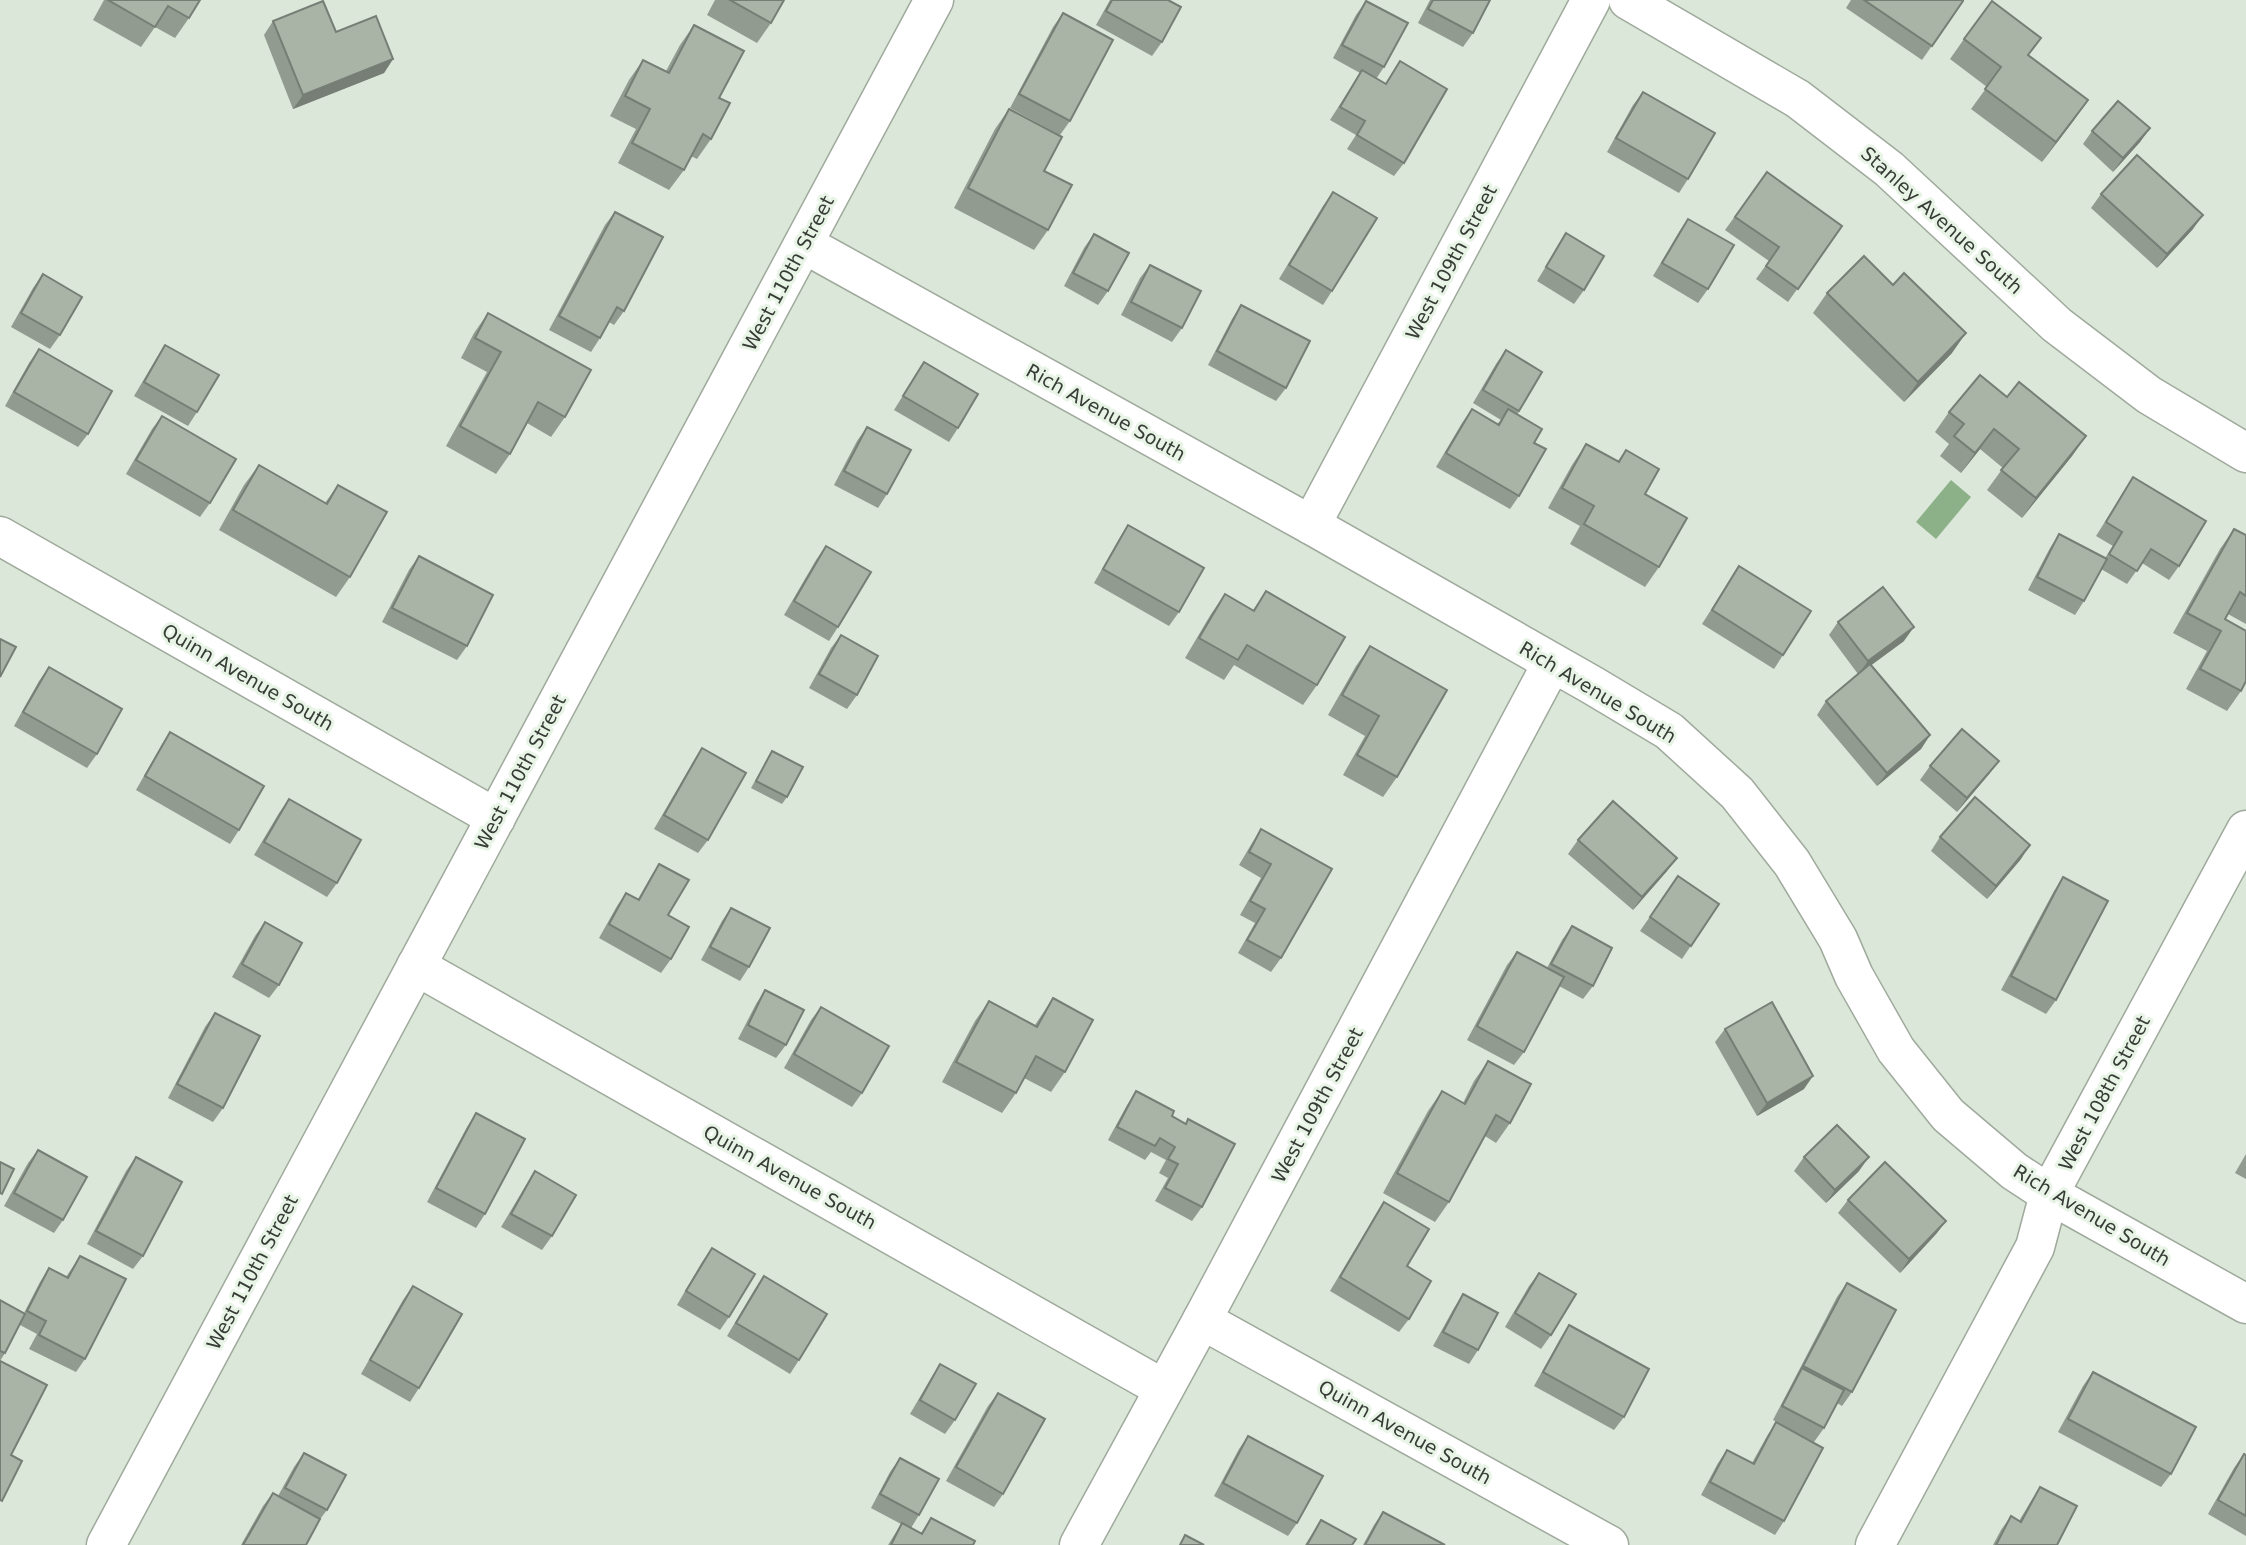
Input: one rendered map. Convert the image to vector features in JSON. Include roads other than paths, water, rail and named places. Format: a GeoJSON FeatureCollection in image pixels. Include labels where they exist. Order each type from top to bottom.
{"type":"FeatureCollection","features":[{"type":"Feature","properties":{"kind":"street","name":"West 110th Street"},"geometry":{"type":"LineString","coordinates":[[106,1545],[934,0]]}},
{"type":"Feature","properties":{"kind":"street","name":"West 109th Street"},"geometry":{"type":"LineString","coordinates":[[1311,525],[1591,0]]}},
{"type":"Feature","properties":{"kind":"street","name":"Stanley Avenue South"},"geometry":{"type":"LineString","coordinates":[[1628,0],[1701,40],[1798,99],[1889,169],[2057,325],[2149,395],[2246,453]]}},
{"type":"Feature","properties":{"kind":"street","name":"Rich Avenue South"},"geometry":{"type":"LineString","coordinates":[[804,244],[1311,525],[1669,731],[1737,793],[1793,863],[1838,939],[1854,976],[1896,1050],[1948,1115],[2014,1171],[2049,1194],[2246,1304]]}},
{"type":"Feature","properties":{"kind":"street","name":"Quinn Avenue South"},"geometry":{"type":"LineString","coordinates":[[0,536],[496,818]]}},
{"type":"Feature","properties":{"kind":"street","name":"West 109th Street"},"geometry":{"type":"LineString","coordinates":[[1079,1545],[1552,663]]}},
{"type":"Feature","properties":{"kind":"street","name":"West 108th Street"},"geometry":{"type":"LineString","coordinates":[[1875,1545],[2035,1247],[2049,1194],[2246,830]]}},
{"type":"Feature","properties":{"kind":"street","name":"Quinn Avenue South"},"geometry":{"type":"LineString","coordinates":[[416,966],[1164,1389]]}},
{"type":"Feature","properties":{"kind":"street","name":"Quinn Avenue South"},"geometry":{"type":"LineString","coordinates":[[1202,1320],[1609,1545]]}}]}
